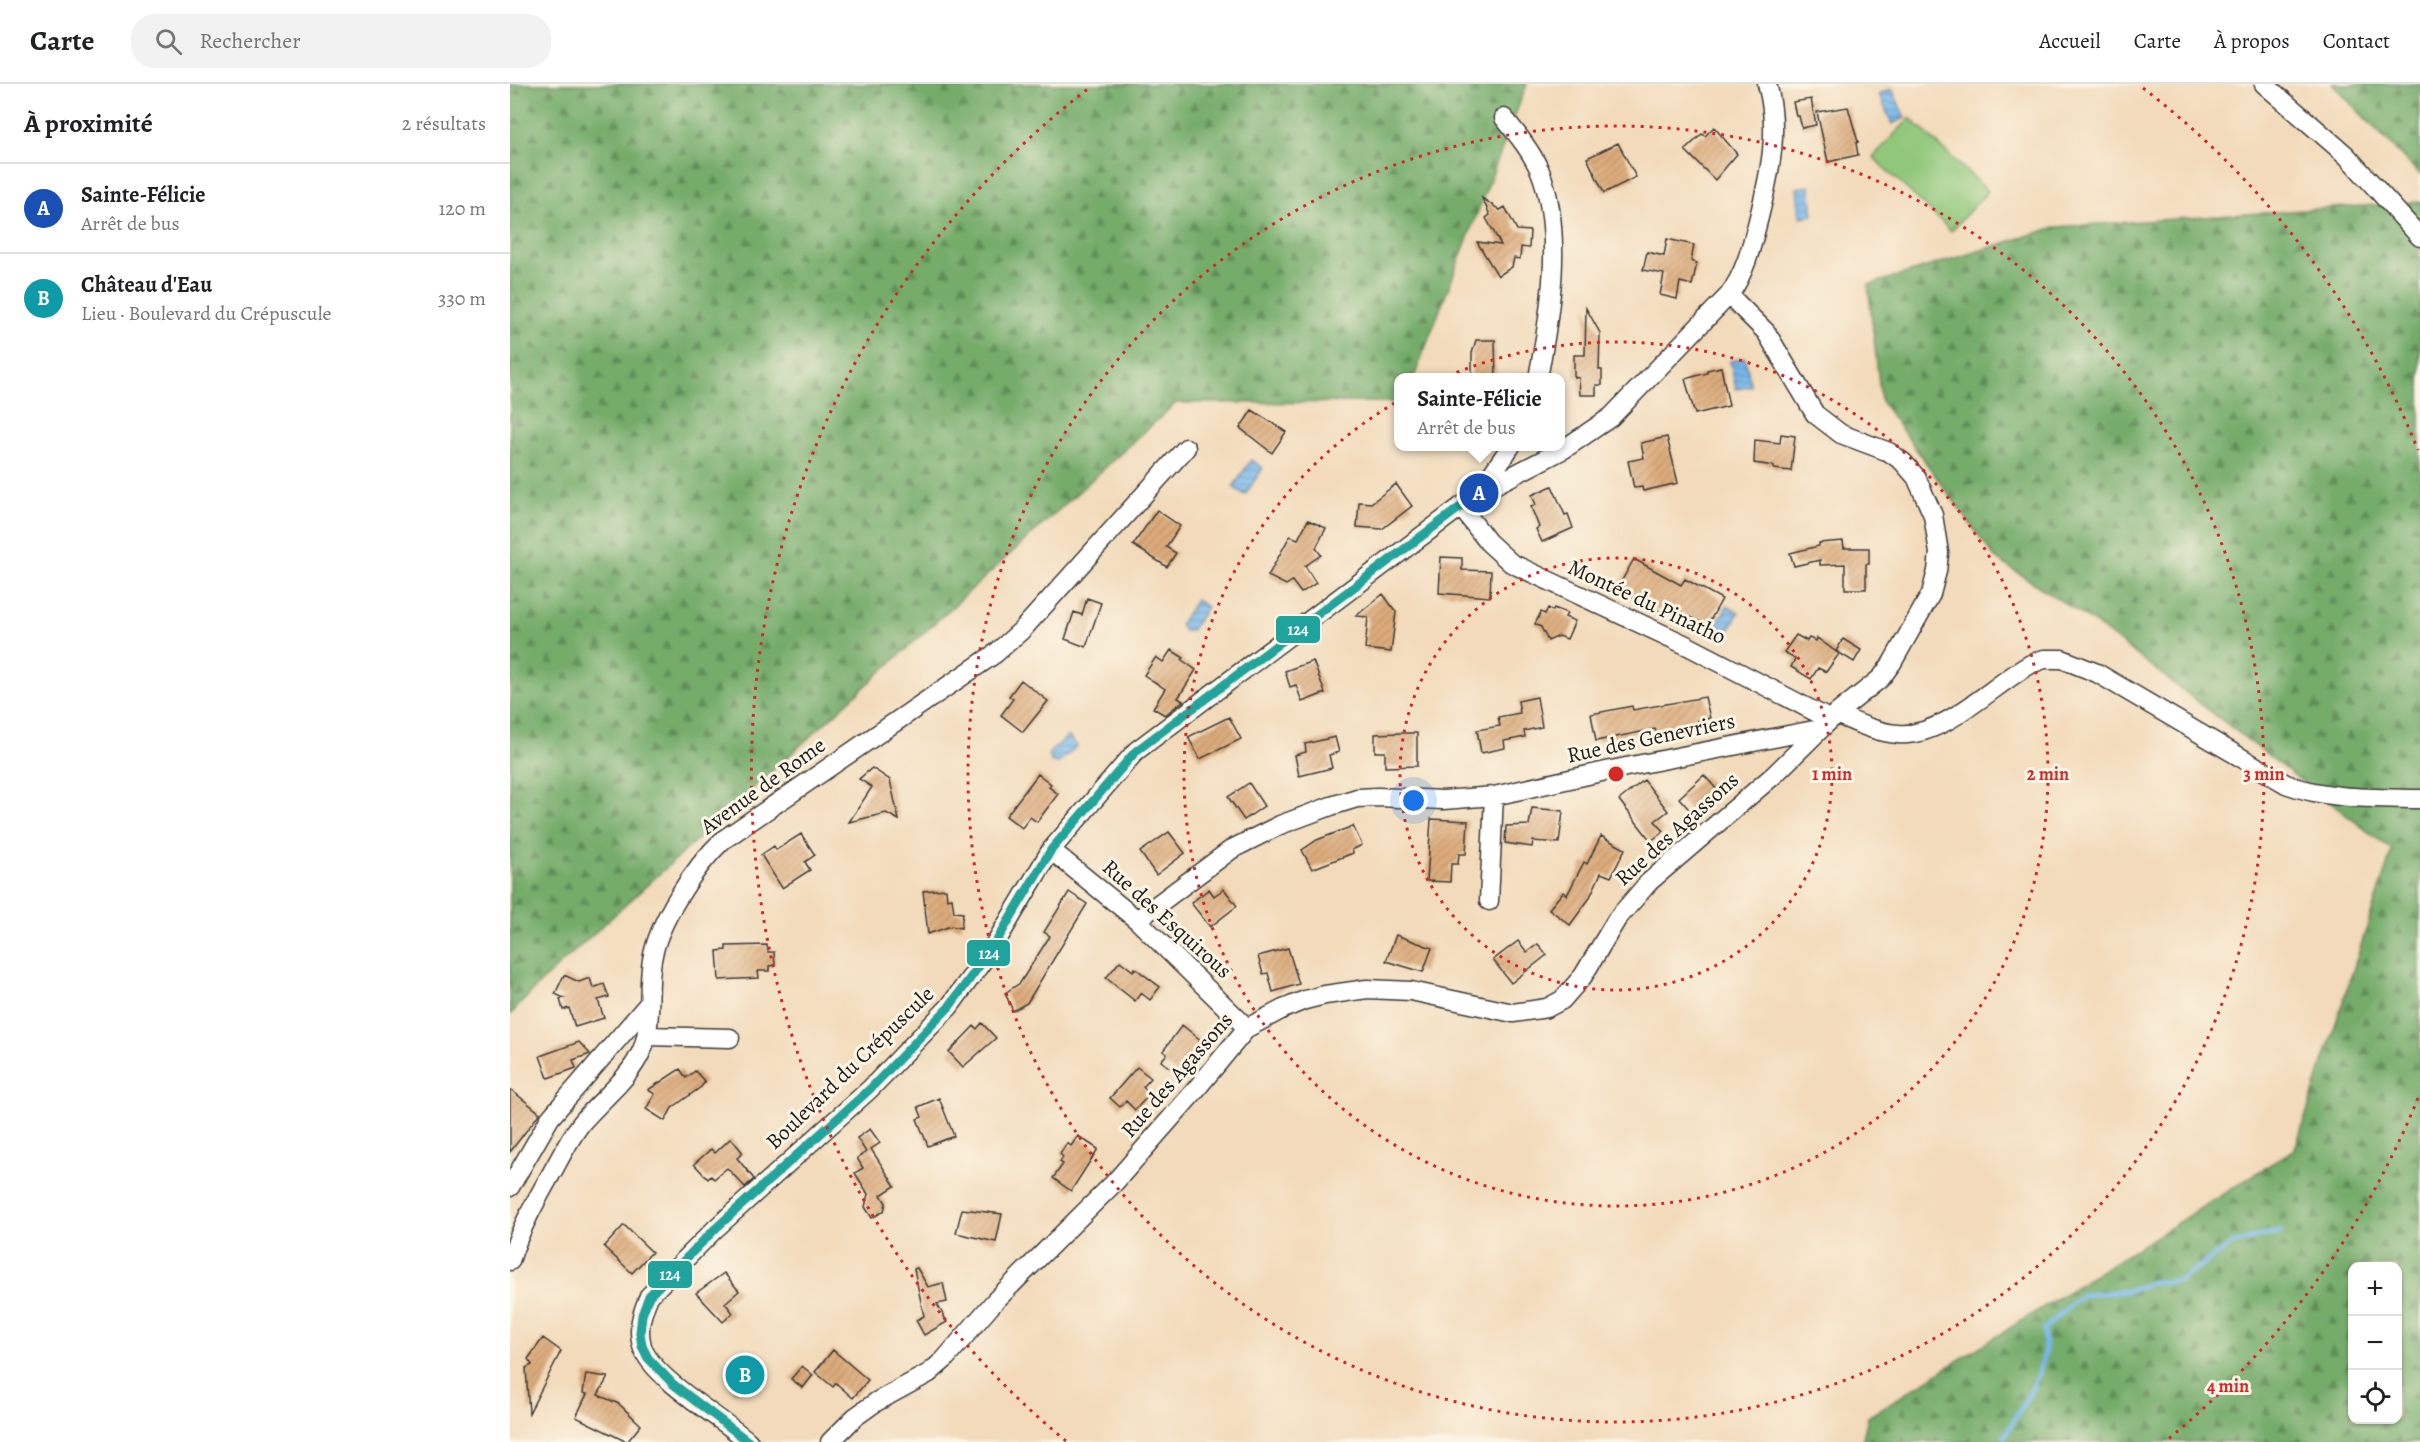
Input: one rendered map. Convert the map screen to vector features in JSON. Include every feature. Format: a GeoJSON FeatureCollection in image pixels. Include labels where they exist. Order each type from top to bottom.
{"type":"FeatureCollection","features":[{"type":"Feature","properties":{"kind":"street"},"geometry":{"type":"LineString","coordinates":[[1565,448],[1611,417],[1729,295],[1740,277],[1750,252],[1771,165],[1773,117],[1767,84]]}},
{"type":"Feature","properties":{"kind":"street"},"geometry":{"type":"LineString","coordinates":[[2264,84],[2346,155],[2420,237]]}},
{"type":"Feature","properties":{"kind":"street"},"geometry":{"type":"LineString","coordinates":[[1504,118],[1533,156],[1546,190],[1551,213],[1550,301],[1539,373]]}},
{"type":"Feature","properties":{"kind":"street","name":"Rue des Agassons"},"geometry":{"type":"LineString","coordinates":[[830,1442],[855,1417],[876,1402],[929,1373],[944,1360],[995,1301],[1115,1182],[1193,1094],[1247,1028],[1283,1008],[1305,1000],[1367,989],[1411,991],[1513,1013],[1546,1008],[1562,1000],[1573,989],[1617,919],[1649,882],[1774,775],[1828,721],[1881,678],[1898,653],[1931,594],[1939,553],[1933,515],[1916,477],[1903,462],[1889,452],[1841,434],[1815,414],[1766,332],[1729,295]]}},
{"type":"Feature","properties":{"kind":"street","name":"Avenue de Rome"},"geometry":{"type":"LineString","coordinates":[[510,1261],[531,1210],[582,1122],[625,1077],[637,1060],[646,1036],[652,960],[659,935],[675,904],[710,852],[723,840],[996,653],[1022,630],[1186,448]]}},
{"type":"Feature","properties":{"kind":"street"},"geometry":{"type":"LineString","coordinates":[[1479,493],[1508,451]]}},
{"type":"Feature","properties":{"kind":"street"},"geometry":{"type":"LineString","coordinates":[[1479,493],[1560,451]]}},
{"type":"Feature","properties":{"kind":"street","name":"Boulevard du Crépuscule"},"geometry":{"type":"LineString","coordinates":[[749,1442],[671,1382],[647,1357],[642,1347],[640,1330],[643,1310],[649,1296],[715,1229],[870,1089],[949,1007],[993,947],[1051,850],[1125,763],[1149,740],[1479,493]]}},
{"type":"Feature","properties":{"kind":"street","name":"Montée du Pinatho"},"geometry":{"type":"LineString","coordinates":[[1461,507],[1488,542],[1511,563],[1688,646],[1828,721],[1887,732],[1913,734],[1946,721],[2031,664],[2044,658],[2062,659],[2097,673],[2286,784],[2301,790],[2326,794],[2420,799]]}},
{"type":"Feature","properties":{"kind":"street","name":"Rue des Genevriers"},"geometry":{"type":"LineString","coordinates":[[1137,920],[1232,849],[1280,825],[1357,798],[1378,796],[1443,800],[1494,796],[1828,721]]}},
{"type":"Feature","properties":{"kind":"street"},"geometry":{"type":"LineString","coordinates":[[1489,901],[1494,796]]}},
{"type":"Feature","properties":{"kind":"street","name":"Rue des Esquirous"},"geometry":{"type":"LineString","coordinates":[[1051,850],[1137,920],[1247,1028]]}},
{"type":"Feature","properties":{"kind":"street"},"geometry":{"type":"LineString","coordinates":[[510,1187],[550,1118],[649,1003]]}},
{"type":"Feature","properties":{"kind":"street"},"geometry":{"type":"LineString","coordinates":[[646,1036],[730,1038]]}},
{"type":"Feature","properties":{"kind":"green space"},"geometry":{"type":"Polygon","coordinates":[[[510,84],[1527,84],[1416,373],[1394,373],[1394,402],[1176,403],[543,980],[510,1015],[510,84]]]}},
{"type":"Feature","properties":{"kind":"green space"},"geometry":{"type":"Polygon","coordinates":[[[2332,84],[2420,84],[2420,175],[2332,84]]]}},
{"type":"Feature","properties":{"kind":"green space"},"geometry":{"type":"Polygon","coordinates":[[[1910,118],[1988,191],[1951,231],[1873,157],[1910,118]]]}},
{"type":"Feature","properties":{"kind":"green space"},"geometry":{"type":"Polygon","coordinates":[[[2420,202],[2420,1442],[1862,1442],[1868,1417],[2295,1149],[2392,850],[2092,621],[1995,558],[1881,401],[1868,285],[2056,227],[2420,202]]]}},
{"type":"Feature","properties":{"kind":"water"},"geometry":{"type":"Polygon","coordinates":[[[1892,89],[1905,118],[1892,124],[1879,94],[1892,89]]]}},
{"type":"Feature","properties":{"kind":"water"},"geometry":{"type":"Polygon","coordinates":[[[1810,186],[1813,215],[1800,217],[1797,188],[1810,186]]]}},
{"type":"Feature","properties":{"kind":"water"},"geometry":{"type":"Polygon","coordinates":[[[1745,358],[1751,386],[1736,389],[1730,361],[1745,358]]]}},
{"type":"Feature","properties":{"kind":"water"},"geometry":{"type":"Polygon","coordinates":[[[1251,460],[1263,468],[1245,495],[1233,487],[1251,460]]]}},
{"type":"Feature","properties":{"kind":"water"},"geometry":{"type":"Polygon","coordinates":[[[1196,600],[1207,607],[1191,631],[1184,631],[1180,624],[1196,600]]]}},
{"type":"Feature","properties":{"kind":"water"},"geometry":{"type":"Polygon","coordinates":[[[1727,606],[1739,612],[1726,636],[1714,629],[1727,606]]]}},
{"type":"Feature","properties":{"kind":"water"},"geometry":{"type":"Polygon","coordinates":[[[1068,736],[1077,746],[1058,763],[1051,761],[1049,753],[1068,736]]]}},
{"type":"Feature","properties":{"kind":"building"},"geometry":{"type":"Polygon","coordinates":[[[1811,99],[1816,125],[1802,128],[1793,102],[1811,99]]]}},
{"type":"Feature","properties":{"kind":"building"},"geometry":{"type":"Polygon","coordinates":[[[1848,107],[1858,142],[1856,143],[1858,155],[1828,162],[1817,112],[1848,107]]]}},
{"type":"Feature","properties":{"kind":"building"},"geometry":{"type":"Polygon","coordinates":[[[1714,127],[1737,154],[1715,180],[1685,150],[1702,134],[1705,136],[1714,127]]]}},
{"type":"Feature","properties":{"kind":"building"},"geometry":{"type":"Polygon","coordinates":[[[1618,143],[1636,177],[1604,193],[1587,158],[1618,143]]]}},
{"type":"Feature","properties":{"kind":"building"},"geometry":{"type":"Polygon","coordinates":[[[1482,198],[1500,210],[1505,207],[1517,230],[1530,231],[1529,248],[1521,247],[1520,259],[1514,258],[1512,267],[1498,276],[1477,242],[1501,245],[1486,218],[1490,215],[1482,198]]]}},
{"type":"Feature","properties":{"kind":"building"},"geometry":{"type":"Polygon","coordinates":[[[1667,239],[1694,245],[1691,261],[1697,263],[1692,285],[1680,282],[1677,299],[1660,295],[1664,274],[1643,270],[1647,252],[1664,256],[1667,239]]]}},
{"type":"Feature","properties":{"kind":"building"},"geometry":{"type":"Polygon","coordinates":[[[1586,308],[1600,333],[1599,370],[1602,370],[1602,385],[1596,385],[1596,395],[1580,395],[1579,378],[1574,377],[1574,355],[1585,355],[1586,308]]]}},
{"type":"Feature","properties":{"kind":"building"},"geometry":{"type":"Polygon","coordinates":[[[1476,340],[1495,340],[1496,373],[1472,373],[1472,353],[1476,340]]]}},
{"type":"Feature","properties":{"kind":"building"},"geometry":{"type":"Polygon","coordinates":[[[1721,367],[1729,406],[1695,414],[1685,379],[1721,367]]]}},
{"type":"Feature","properties":{"kind":"building"},"geometry":{"type":"Polygon","coordinates":[[[1252,410],[1286,432],[1272,453],[1240,428],[1252,410]]]}},
{"type":"Feature","properties":{"kind":"building"},"geometry":{"type":"Polygon","coordinates":[[[1781,434],[1795,436],[1791,471],[1754,463],[1755,440],[1780,443],[1781,434]]]}},
{"type":"Feature","properties":{"kind":"building"},"geometry":{"type":"Polygon","coordinates":[[[1667,437],[1678,483],[1643,491],[1642,487],[1634,488],[1628,461],[1644,458],[1641,443],[1667,437]]]}},
{"type":"Feature","properties":{"kind":"building"},"geometry":{"type":"Polygon","coordinates":[[[1396,484],[1412,506],[1382,529],[1357,527],[1359,502],[1371,503],[1396,484]]]}},
{"type":"Feature","properties":{"kind":"building"},"geometry":{"type":"Polygon","coordinates":[[[1552,486],[1573,528],[1542,542],[1536,529],[1539,527],[1531,507],[1536,505],[1532,495],[1552,486]]]}},
{"type":"Feature","properties":{"kind":"building"},"geometry":{"type":"Polygon","coordinates":[[[1157,510],[1180,526],[1166,547],[1176,553],[1167,567],[1133,545],[1157,510]]]}},
{"type":"Feature","properties":{"kind":"building"},"geometry":{"type":"Polygon","coordinates":[[[1308,520],[1326,528],[1316,548],[1321,555],[1305,566],[1316,583],[1301,593],[1292,581],[1286,585],[1268,576],[1290,536],[1298,539],[1308,520]]]}},
{"type":"Feature","properties":{"kind":"building"},"geometry":{"type":"Polygon","coordinates":[[[1843,541],[1844,548],[1869,548],[1869,564],[1866,564],[1866,589],[1845,589],[1845,564],[1820,565],[1820,560],[1794,566],[1790,553],[1819,546],[1819,543],[1843,541]]]}},
{"type":"Feature","properties":{"kind":"building"},"geometry":{"type":"Polygon","coordinates":[[[1441,557],[1462,558],[1462,570],[1491,571],[1490,597],[1439,593],[1441,557]]]}},
{"type":"Feature","properties":{"kind":"building"},"geometry":{"type":"Polygon","coordinates":[[[1634,559],[1681,585],[1685,579],[1722,599],[1707,626],[1670,606],[1665,614],[1617,589],[1634,559]]]}},
{"type":"Feature","properties":{"kind":"building"},"geometry":{"type":"Polygon","coordinates":[[[1383,594],[1396,612],[1391,652],[1365,649],[1368,617],[1356,616],[1383,594]]]}},
{"type":"Feature","properties":{"kind":"building"},"geometry":{"type":"Polygon","coordinates":[[[1087,598],[1101,603],[1086,647],[1065,639],[1074,612],[1082,615],[1087,598]]]}},
{"type":"Feature","properties":{"kind":"building"},"geometry":{"type":"Polygon","coordinates":[[[1548,608],[1567,613],[1565,617],[1575,621],[1567,639],[1559,636],[1548,641],[1541,627],[1535,624],[1541,612],[1545,614],[1548,608]]]}},
{"type":"Feature","properties":{"kind":"building"},"geometry":{"type":"Polygon","coordinates":[[[1796,635],[1807,641],[1809,638],[1816,641],[1817,638],[1839,654],[1826,672],[1818,668],[1811,679],[1791,667],[1795,659],[1784,652],[1796,635]]]}},
{"type":"Feature","properties":{"kind":"building"},"geometry":{"type":"Polygon","coordinates":[[[1843,639],[1861,650],[1854,662],[1836,651],[1843,639]]]}},
{"type":"Feature","properties":{"kind":"building"},"geometry":{"type":"Polygon","coordinates":[[[1171,650],[1184,658],[1182,660],[1196,670],[1178,698],[1183,701],[1165,715],[1153,708],[1165,689],[1144,675],[1156,657],[1163,662],[1171,650]]]}},
{"type":"Feature","properties":{"kind":"building"},"geometry":{"type":"Polygon","coordinates":[[[1313,661],[1325,693],[1302,702],[1296,685],[1290,687],[1285,671],[1313,661]]]}},
{"type":"Feature","properties":{"kind":"building"},"geometry":{"type":"Polygon","coordinates":[[[1021,680],[1048,701],[1023,732],[1001,715],[1013,699],[1009,696],[1021,680]]]}},
{"type":"Feature","properties":{"kind":"building"},"geometry":{"type":"Polygon","coordinates":[[[1537,697],[1542,727],[1524,731],[1525,737],[1504,741],[1505,748],[1481,753],[1477,730],[1500,726],[1498,717],[1520,713],[1518,701],[1537,697]]]}},
{"type":"Feature","properties":{"kind":"building"},"geometry":{"type":"Polygon","coordinates":[[[1705,697],[1710,718],[1698,721],[1699,726],[1657,734],[1655,729],[1596,741],[1591,714],[1632,706],[1633,710],[1705,697]]]}},
{"type":"Feature","properties":{"kind":"building"},"geometry":{"type":"Polygon","coordinates":[[[1229,717],[1241,739],[1200,759],[1188,737],[1229,717]]]}},
{"type":"Feature","properties":{"kind":"building"},"geometry":{"type":"Polygon","coordinates":[[[1417,733],[1417,766],[1385,767],[1385,752],[1375,752],[1375,734],[1417,733]]]}},
{"type":"Feature","properties":{"kind":"building"},"geometry":{"type":"Polygon","coordinates":[[[1335,737],[1339,752],[1329,755],[1332,768],[1299,776],[1295,755],[1306,752],[1305,744],[1335,737]]]}},
{"type":"Feature","properties":{"kind":"building"},"geometry":{"type":"Polygon","coordinates":[[[872,768],[890,780],[899,820],[886,813],[849,822],[872,787],[859,779],[872,768]]]}},
{"type":"Feature","properties":{"kind":"building"},"geometry":{"type":"Polygon","coordinates":[[[1038,774],[1051,784],[1049,787],[1058,794],[1037,822],[1030,817],[1022,828],[1006,816],[1038,774]]]}},
{"type":"Feature","properties":{"kind":"building"},"geometry":{"type":"Polygon","coordinates":[[[1704,775],[1719,792],[1695,816],[1679,798],[1704,775]]]}},
{"type":"Feature","properties":{"kind":"building"},"geometry":{"type":"Polygon","coordinates":[[[1644,780],[1668,811],[1655,821],[1664,831],[1651,841],[1619,800],[1644,780]]]}},
{"type":"Feature","properties":{"kind":"building"},"geometry":{"type":"Polygon","coordinates":[[[1249,783],[1264,806],[1244,820],[1228,797],[1249,783]]]}},
{"type":"Feature","properties":{"kind":"building"},"geometry":{"type":"Polygon","coordinates":[[[1532,808],[1563,811],[1559,843],[1533,841],[1532,847],[1505,843],[1506,826],[1529,825],[1532,808]]]}},
{"type":"Feature","properties":{"kind":"building"},"geometry":{"type":"Polygon","coordinates":[[[1431,819],[1468,821],[1466,854],[1459,854],[1458,864],[1451,864],[1450,882],[1427,881],[1431,819]]]}},
{"type":"Feature","properties":{"kind":"building"},"geometry":{"type":"Polygon","coordinates":[[[1353,826],[1362,845],[1352,850],[1353,853],[1312,869],[1302,850],[1317,840],[1353,826]]]}},
{"type":"Feature","properties":{"kind":"building"},"geometry":{"type":"Polygon","coordinates":[[[1169,832],[1185,853],[1156,875],[1140,852],[1169,832]]]}},
{"type":"Feature","properties":{"kind":"building"},"geometry":{"type":"Polygon","coordinates":[[[801,834],[815,855],[805,862],[810,870],[782,888],[761,855],[774,846],[776,850],[801,834]]]}},
{"type":"Feature","properties":{"kind":"building"},"geometry":{"type":"Polygon","coordinates":[[[1601,836],[1625,849],[1611,877],[1601,873],[1589,899],[1570,925],[1549,909],[1563,892],[1567,895],[1584,862],[1587,864],[1601,836]]]}},
{"type":"Feature","properties":{"kind":"building"},"geometry":{"type":"Polygon","coordinates":[[[946,889],[947,899],[952,898],[954,912],[963,913],[961,928],[951,926],[928,934],[923,891],[946,889]]]}},
{"type":"Feature","properties":{"kind":"building"},"geometry":{"type":"Polygon","coordinates":[[[1209,889],[1214,896],[1224,889],[1237,906],[1210,927],[1191,903],[1209,889]]]}},
{"type":"Feature","properties":{"kind":"building"},"geometry":{"type":"Polygon","coordinates":[[[1069,892],[1087,904],[1027,1003],[1013,1011],[1005,993],[1020,983],[1050,936],[1044,932],[1069,892]]]}},
{"type":"Feature","properties":{"kind":"building"},"geometry":{"type":"Polygon","coordinates":[[[1396,935],[1432,948],[1423,972],[1386,961],[1396,935]]]}},
{"type":"Feature","properties":{"kind":"building"},"geometry":{"type":"Polygon","coordinates":[[[1518,941],[1527,952],[1538,944],[1547,955],[1511,983],[1493,960],[1518,941]]]}},
{"type":"Feature","properties":{"kind":"building"},"geometry":{"type":"Polygon","coordinates":[[[767,945],[768,952],[774,952],[775,965],[769,966],[769,971],[758,971],[759,978],[719,980],[717,951],[726,950],[726,946],[767,945]]]}},
{"type":"Feature","properties":{"kind":"building"},"geometry":{"type":"Polygon","coordinates":[[[1288,948],[1299,984],[1273,992],[1268,973],[1263,974],[1258,956],[1288,948]]]}},
{"type":"Feature","properties":{"kind":"building"},"geometry":{"type":"Polygon","coordinates":[[[1120,961],[1133,971],[1135,968],[1160,987],[1150,1000],[1141,993],[1135,1001],[1106,978],[1120,961]]]}},
{"type":"Feature","properties":{"kind":"building"},"geometry":{"type":"Polygon","coordinates":[[[564,975],[579,982],[590,978],[593,988],[604,984],[609,997],[598,1000],[604,1018],[575,1027],[569,1008],[563,1010],[560,999],[564,998],[555,994],[564,975]]]}},
{"type":"Feature","properties":{"kind":"building"},"geometry":{"type":"Polygon","coordinates":[[[982,1023],[996,1038],[963,1067],[949,1052],[974,1026],[977,1029],[982,1023]]]}},
{"type":"Feature","properties":{"kind":"building"},"geometry":{"type":"Polygon","coordinates":[[[1182,1025],[1203,1042],[1178,1074],[1161,1061],[1167,1054],[1163,1051],[1182,1025]]]}},
{"type":"Feature","properties":{"kind":"building"},"geometry":{"type":"Polygon","coordinates":[[[579,1042],[590,1054],[573,1060],[576,1068],[548,1078],[540,1056],[579,1042]]]}},
{"type":"Feature","properties":{"kind":"building"},"geometry":{"type":"Polygon","coordinates":[[[1137,1067],[1151,1078],[1143,1087],[1150,1094],[1135,1110],[1126,1101],[1120,1107],[1110,1098],[1137,1067]]]}},
{"type":"Feature","properties":{"kind":"building"},"geometry":{"type":"Polygon","coordinates":[[[680,1069],[686,1078],[695,1071],[705,1082],[672,1108],[665,1121],[646,1109],[655,1094],[648,1090],[680,1069]]]}},
{"type":"Feature","properties":{"kind":"building"},"geometry":{"type":"Polygon","coordinates":[[[510,1089],[540,1113],[510,1152],[510,1089]]]}},
{"type":"Feature","properties":{"kind":"building"},"geometry":{"type":"Polygon","coordinates":[[[939,1098],[954,1136],[928,1146],[917,1119],[922,1117],[918,1107],[939,1098]]]}},
{"type":"Feature","properties":{"kind":"building"},"geometry":{"type":"Polygon","coordinates":[[[870,1129],[880,1143],[871,1149],[895,1186],[881,1195],[886,1203],[884,1211],[872,1218],[865,1207],[868,1194],[855,1173],[863,1168],[857,1158],[866,1152],[857,1138],[870,1129]]]}},
{"type":"Feature","properties":{"kind":"building"},"geometry":{"type":"Polygon","coordinates":[[[1078,1136],[1098,1149],[1071,1191],[1053,1178],[1063,1164],[1060,1162],[1063,1157],[1060,1154],[1067,1143],[1071,1146],[1078,1136]]]}},
{"type":"Feature","properties":{"kind":"building"},"geometry":{"type":"Polygon","coordinates":[[[731,1138],[743,1153],[737,1158],[754,1179],[745,1187],[727,1168],[714,1179],[711,1176],[708,1179],[694,1164],[711,1149],[715,1153],[731,1138]]]}},
{"type":"Feature","properties":{"kind":"building"},"geometry":{"type":"Polygon","coordinates":[[[962,1209],[1002,1214],[996,1242],[956,1233],[962,1209]]]}},
{"type":"Feature","properties":{"kind":"building"},"geometry":{"type":"Polygon","coordinates":[[[624,1225],[652,1252],[632,1273],[604,1247],[624,1225]]]}},
{"type":"Feature","properties":{"kind":"building"},"geometry":{"type":"Polygon","coordinates":[[[917,1268],[928,1287],[943,1283],[947,1302],[937,1304],[947,1322],[924,1335],[916,1320],[924,1316],[914,1269],[917,1268]]]}},
{"type":"Feature","properties":{"kind":"building"},"geometry":{"type":"Polygon","coordinates":[[[724,1273],[739,1291],[725,1303],[733,1313],[723,1322],[696,1293],[724,1273]]]}},
{"type":"Feature","properties":{"kind":"building"},"geometry":{"type":"Polygon","coordinates":[[[543,1338],[561,1351],[529,1413],[526,1368],[532,1365],[528,1359],[543,1338]]]}},
{"type":"Feature","properties":{"kind":"building"},"geometry":{"type":"Polygon","coordinates":[[[833,1350],[868,1380],[853,1398],[836,1383],[833,1387],[815,1372],[833,1350]]]}},
{"type":"Feature","properties":{"kind":"building"},"geometry":{"type":"Polygon","coordinates":[[[746,1358],[755,1361],[759,1366],[762,1372],[761,1381],[750,1392],[733,1392],[728,1379],[729,1369],[734,1361],[746,1358]]]}},
{"type":"Feature","properties":{"kind":"building"},"geometry":{"type":"Polygon","coordinates":[[[802,1366],[813,1375],[803,1388],[791,1379],[802,1366]]]}},
{"type":"Feature","properties":{"kind":"building"},"geometry":{"type":"Polygon","coordinates":[[[586,1374],[608,1377],[598,1395],[619,1404],[641,1425],[627,1442],[576,1417],[587,1394],[583,1393],[586,1374]]]}},
{"type":"Feature","properties":{"kind":"waterway"},"geometry":{"type":"LineString","coordinates":[[2004,1437],[2033,1387],[2045,1354],[2044,1329],[2082,1295],[2127,1291],[2153,1282],[2179,1281],[2232,1244],[2281,1231]]}},
{"type":"Feature","properties":{"kind":"transit line","name":"124"},"geometry":{"type":"LineString","coordinates":[[749,1442],[673,1384],[648,1358],[642,1346],[640,1333],[642,1315],[649,1296],[715,1229],[870,1089],[949,1007],[993,947],[1051,850],[1136,751],[1479,493]]}},
{"type":"Feature","properties":{"kind":"place","name":"Sainte-Félicie"},"geometry":{"type":"Point","coordinates":[1479,493]}},
{"type":"Feature","properties":{"kind":"place","name":"Château d'Eau"},"geometry":{"type":"Point","coordinates":[745,1375]}}]}
